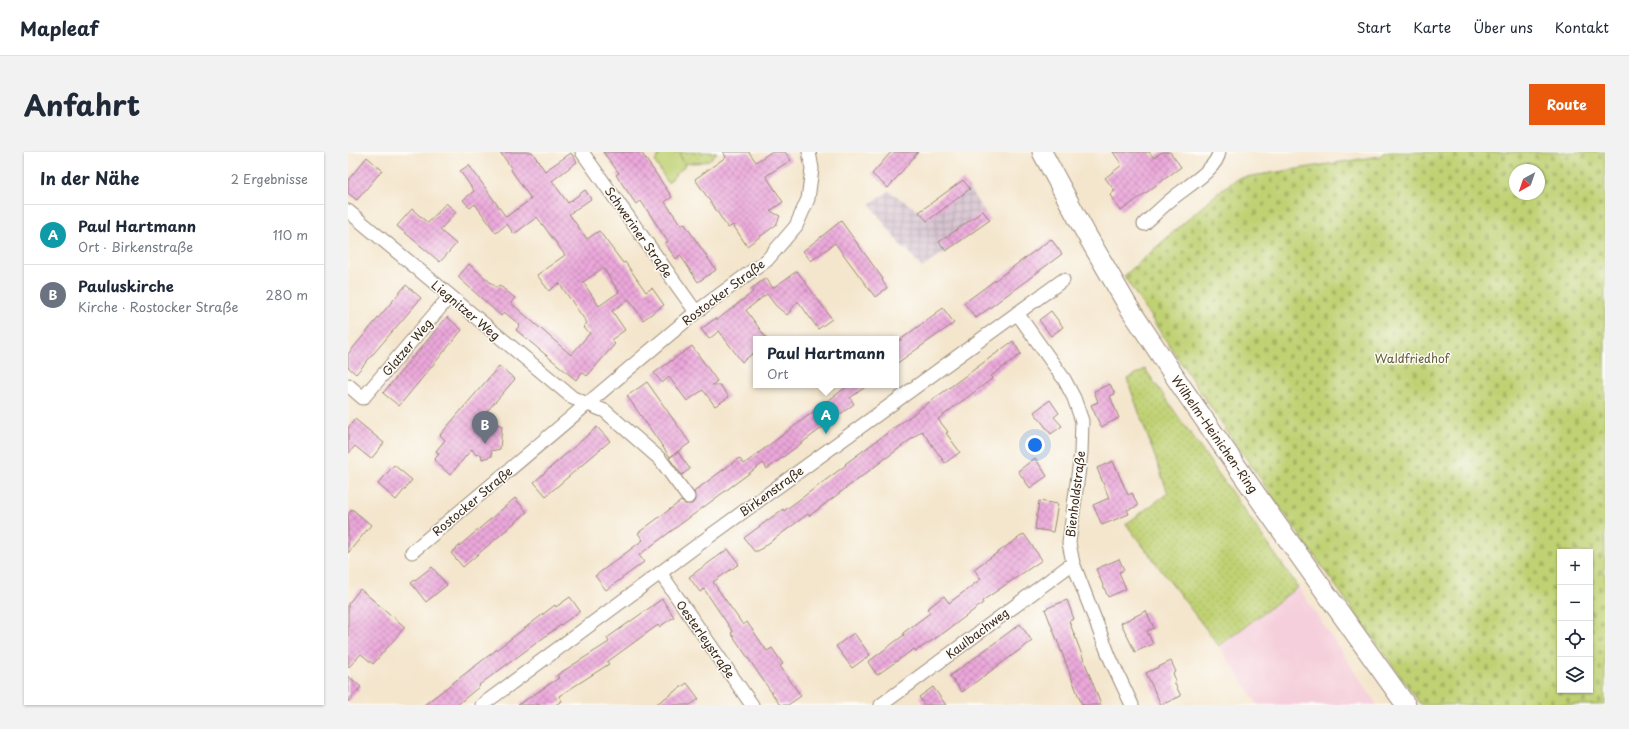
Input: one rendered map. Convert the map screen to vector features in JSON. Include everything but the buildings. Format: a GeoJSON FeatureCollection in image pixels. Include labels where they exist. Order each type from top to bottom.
{"type":"FeatureCollection","features":[{"type":"Feature","properties":{"kind":"main road","name":"Wilhelm-Heinichen-Ring"},"geometry":{"type":"LineString","coordinates":[[1042,152],[1088,237],[1125,300],[1172,372],[1271,516],[1406,705]]}},
{"type":"Feature","properties":{"kind":"street","name":"Schweriner Straße"},"geometry":{"type":"LineString","coordinates":[[582,152],[696,312]]}},
{"type":"Feature","properties":{"kind":"street","name":"Rostocker Straße"},"geometry":{"type":"LineString","coordinates":[[412,552],[696,312],[767,260],[796,226],[808,199],[812,169],[809,152]]}},
{"type":"Feature","properties":{"kind":"street"},"geometry":{"type":"LineString","coordinates":[[1144,224],[1207,171],[1219,156],[1219,152]]}},
{"type":"Feature","properties":{"kind":"street","name":"Liegnitzer Weg"},"geometry":{"type":"LineString","coordinates":[[348,211],[573,398],[587,404]]}},
{"type":"Feature","properties":{"kind":"street","name":"Birkenstraße"},"geometry":{"type":"LineString","coordinates":[[482,705],[661,574],[714,533],[1063,280]]}},
{"type":"Feature","properties":{"kind":"street","name":"Glatzer Weg"},"geometry":{"type":"LineString","coordinates":[[348,385],[363,398],[450,296]]}},
{"type":"Feature","properties":{"kind":"street","name":"Bienholdstraße"},"geometry":{"type":"LineString","coordinates":[[1017,313],[1064,378],[1074,398],[1082,421],[1081,453],[1069,543],[1073,563],[1110,658],[1132,705]]}},
{"type":"Feature","properties":{"kind":"street"},"geometry":{"type":"LineString","coordinates":[[587,404],[605,411],[660,459],[688,497]]}},
{"type":"Feature","properties":{"kind":"street","name":"Kaulbachweg"},"geometry":{"type":"LineString","coordinates":[[881,705],[1073,563]]}},
{"type":"Feature","properties":{"kind":"street","name":"Oesterleystraße"},"geometry":{"type":"LineString","coordinates":[[661,574],[752,705]]}},
{"type":"Feature","properties":{"kind":"shaded area"},"geometry":{"type":"Polygon","coordinates":[[[963,180],[990,220],[922,268],[906,248],[904,250],[870,204],[889,191],[920,212],[963,180]]]}},
{"type":"Feature","properties":{"kind":"shaded area"},"geometry":{"type":"Polygon","coordinates":[[[1298,587],[1377,705],[1258,705],[1219,646],[1298,587]]]}},
{"type":"Feature","properties":{"kind":"green space"},"geometry":{"type":"Polygon","coordinates":[[[658,152],[682,152],[680,154],[681,158],[686,165],[668,183],[655,162],[659,155],[658,152]]]}},
{"type":"Feature","properties":{"kind":"green space"},"geometry":{"type":"Polygon","coordinates":[[[682,152],[717,152],[708,160],[688,163],[686,165],[681,158],[680,154],[682,152]]]}},
{"type":"Feature","properties":{"kind":"green space","name":"Waldfriedhof"},"geometry":{"type":"Polygon","coordinates":[[[1384,152],[1605,152],[1605,705],[1421,705],[1307,546],[1196,385],[1124,276],[1222,189],[1239,178],[1380,156],[1384,152]]]}},
{"type":"Feature","properties":{"kind":"green space"},"geometry":{"type":"Polygon","coordinates":[[[1145,369],[1298,587],[1219,646],[1126,524],[1168,493],[1127,379],[1145,369]]]}},
{"type":"Feature","properties":{"kind":"place","name":"Paul Hartmann"},"geometry":{"type":"Point","coordinates":[826,434]}},
{"type":"Feature","properties":{"kind":"place","name":"Pauluskirche"},"geometry":{"type":"Point","coordinates":[485,444]}}]}
